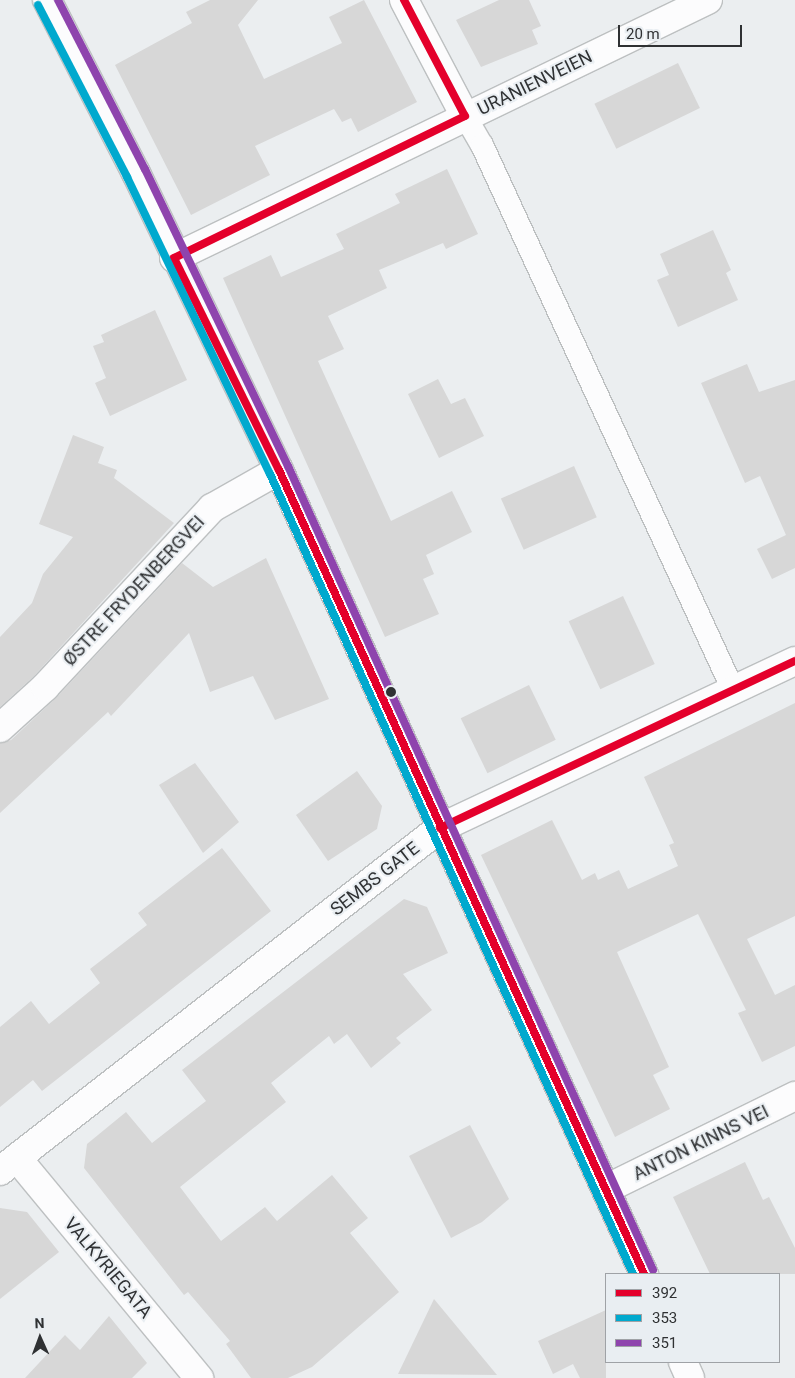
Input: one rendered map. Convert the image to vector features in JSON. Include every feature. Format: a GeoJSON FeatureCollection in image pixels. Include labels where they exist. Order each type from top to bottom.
{"type":"FeatureCollection","features":[{"type":"Feature","properties":{"kind":"street"},"geometry":{"type":"LineString","coordinates":[[46,0],[136,173],[174,258],[279,470],[644,1273]]}},
{"type":"Feature","properties":{"kind":"street"},"geometry":{"type":"LineString","coordinates":[[404,0],[465,116]]}},
{"type":"Feature","properties":{"kind":"street","name":"URANIENVEIEN"},"geometry":{"type":"LineString","coordinates":[[174,258],[708,0]]}},
{"type":"Feature","properties":{"kind":"street","name":"ØSTRE FRYDENBERGVEI"},"geometry":{"type":"LineString","coordinates":[[0,728],[45,686],[212,508],[279,470]]}},
{"type":"Feature","properties":{"kind":"street","name":"SEMBS GATE"},"geometry":{"type":"LineString","coordinates":[[9,1165],[440,828],[795,661]]}},
{"type":"Feature","properties":{"kind":"street","name":"ANTON KINNS VEI"},"geometry":{"type":"LineString","coordinates":[[606,1189],[795,1096]]}},
{"type":"Feature","properties":{"kind":"street","name":"VALKYRIEGATA"},"geometry":{"type":"LineString","coordinates":[[9,1165],[199,1378]]}},
{"type":"Feature","properties":{"kind":"street"},"geometry":{"type":"LineString","coordinates":[[683,1363],[690,1378]]}},
{"type":"Feature","properties":{"kind":"lane"},"geometry":{"type":"LineString","coordinates":[[465,116],[486,154],[733,690]]}},
{"type":"Feature","properties":{"kind":"building"},"geometry":{"type":"Polygon","coordinates":[[[210,0],[258,0],[238,25],[264,79],[342,43],[329,17],[364,0],[417,102],[358,132],[351,118],[342,122],[334,109],[255,146],[270,175],[191,215],[115,65],[192,23],[186,12],[210,0]]]}},
{"type":"Feature","properties":{"kind":"building"},"geometry":{"type":"Polygon","coordinates":[[[499,0],[529,0],[541,26],[532,30],[538,44],[481,67],[456,20],[499,0]]]}},
{"type":"Feature","properties":{"kind":"building"},"geometry":{"type":"Polygon","coordinates":[[[678,63],[700,108],[616,149],[594,104],[678,63]]]}},
{"type":"Feature","properties":{"kind":"building"},"geometry":{"type":"Polygon","coordinates":[[[447,169],[478,234],[446,249],[443,243],[379,270],[387,288],[328,316],[344,349],[318,361],[391,521],[452,491],[472,532],[426,555],[434,574],[423,579],[439,614],[385,637],[223,278],[271,255],[281,277],[344,249],[336,234],[400,203],[395,194],[447,169]]]}},
{"type":"Feature","properties":{"kind":"building"},"geometry":{"type":"Polygon","coordinates":[[[713,230],[731,270],[726,273],[738,300],[678,327],[657,280],[669,275],[660,254],[713,230]]]}},
{"type":"Feature","properties":{"kind":"building"},"geometry":{"type":"Polygon","coordinates":[[[155,310],[187,380],[110,416],[95,383],[106,378],[93,346],[104,342],[101,335],[155,310]]]}},
{"type":"Feature","properties":{"kind":"building"},"geometry":{"type":"Polygon","coordinates":[[[747,364],[759,392],[795,380],[795,568],[772,579],[757,549],[786,535],[760,476],[745,483],[701,383],[747,364]]]}},
{"type":"Feature","properties":{"kind":"building"},"geometry":{"type":"Polygon","coordinates":[[[438,379],[451,404],[465,398],[484,436],[439,458],[408,394],[438,379]]]}},
{"type":"Feature","properties":{"kind":"building"},"geometry":{"type":"Polygon","coordinates":[[[73,435],[104,447],[98,463],[117,470],[114,478],[174,523],[34,676],[0,707],[0,637],[32,603],[43,574],[73,537],[39,524],[73,435]]]}},
{"type":"Feature","properties":{"kind":"building"},"geometry":{"type":"Polygon","coordinates":[[[574,466],[597,517],[524,550],[501,499],[574,466]]]}},
{"type":"Feature","properties":{"kind":"building"},"geometry":{"type":"Polygon","coordinates":[[[266,558],[329,699],[275,720],[253,676],[210,692],[189,633],[111,716],[108,712],[0,813],[0,743],[11,740],[56,698],[182,563],[213,587],[266,558]]]}},
{"type":"Feature","properties":{"kind":"building"},"geometry":{"type":"Polygon","coordinates":[[[623,596],[655,664],[600,689],[569,621],[623,596]]]}},
{"type":"Feature","properties":{"kind":"building"},"geometry":{"type":"Polygon","coordinates":[[[529,685],[556,740],[487,773],[461,718],[529,685]]]}},
{"type":"Feature","properties":{"kind":"building"},"geometry":{"type":"Polygon","coordinates":[[[795,703],[795,916],[747,939],[775,995],[795,985],[795,1046],[762,1062],[738,1013],[746,1010],[698,914],[617,952],[669,1067],[653,1075],[670,1109],[615,1137],[481,855],[552,820],[582,880],[595,873],[598,880],[619,870],[628,889],[678,866],[669,845],[674,843],[644,777],[795,703]]]}},
{"type":"Feature","properties":{"kind":"building"},"geometry":{"type":"Polygon","coordinates":[[[195,763],[239,822],[203,853],[159,785],[195,763]]]}},
{"type":"Feature","properties":{"kind":"building"},"geometry":{"type":"Polygon","coordinates":[[[357,771],[382,806],[377,829],[328,861],[296,815],[357,771]]]}},
{"type":"Feature","properties":{"kind":"building"},"geometry":{"type":"Polygon","coordinates":[[[222,848],[271,911],[42,1091],[33,1080],[0,1107],[0,1027],[31,1001],[49,1024],[100,983],[90,969],[147,925],[138,913],[222,848]]]}},
{"type":"Feature","properties":{"kind":"building"},"geometry":{"type":"Polygon","coordinates":[[[404,899],[427,907],[448,953],[403,974],[432,1010],[396,1038],[401,1043],[371,1068],[347,1034],[334,1044],[329,1036],[271,1083],[286,1102],[180,1187],[221,1241],[265,1207],[277,1221],[332,1175],[368,1218],[350,1233],[399,1292],[312,1367],[288,1378],[251,1378],[226,1344],[230,1341],[188,1292],[184,1295],[84,1168],[87,1144],[126,1112],[152,1143],[206,1101],[182,1070],[404,899]]]}},
{"type":"Feature","properties":{"kind":"building"},"geometry":{"type":"Polygon","coordinates":[[[470,1125],[509,1199],[482,1222],[451,1238],[409,1156],[470,1125]]]}},
{"type":"Feature","properties":{"kind":"building"},"geometry":{"type":"Polygon","coordinates":[[[745,1162],[763,1200],[769,1197],[795,1248],[795,1274],[710,1273],[673,1197],[745,1162]]]}},
{"type":"Feature","properties":{"kind":"building"},"geometry":{"type":"Polygon","coordinates":[[[0,1208],[27,1212],[59,1252],[0,1299],[0,1208]]]}},
{"type":"Feature","properties":{"kind":"building"},"geometry":{"type":"Polygon","coordinates":[[[434,1299],[497,1375],[398,1374],[434,1299]]]}},
{"type":"Feature","properties":{"kind":"building"},"geometry":{"type":"Polygon","coordinates":[[[605,1310],[606,1378],[580,1378],[573,1364],[553,1374],[538,1341],[605,1310]]]}},
{"type":"Feature","properties":{"kind":"building"},"geometry":{"type":"Polygon","coordinates":[[[109,1316],[147,1363],[132,1378],[25,1378],[65,1335],[80,1350],[109,1316]]]}},
{"type":"Feature","properties":{"kind":"transit line","name":"351"},"geometry":{"type":"LineString","coordinates":[[58,0],[145,169],[288,466],[653,1270]]}},
{"type":"Feature","properties":{"kind":"transit line","name":"392"},"geometry":{"type":"LineString","coordinates":[[404,0],[465,116],[174,258],[279,470],[644,1273]]}},
{"type":"Feature","properties":{"kind":"transit line","name":"353"},"geometry":{"type":"LineString","coordinates":[[38,5],[127,177],[270,474],[633,1273]]}},
{"type":"Feature","properties":{"kind":"transit line","name":"392"},"geometry":{"type":"LineString","coordinates":[[440,828],[795,661]]}}]}
